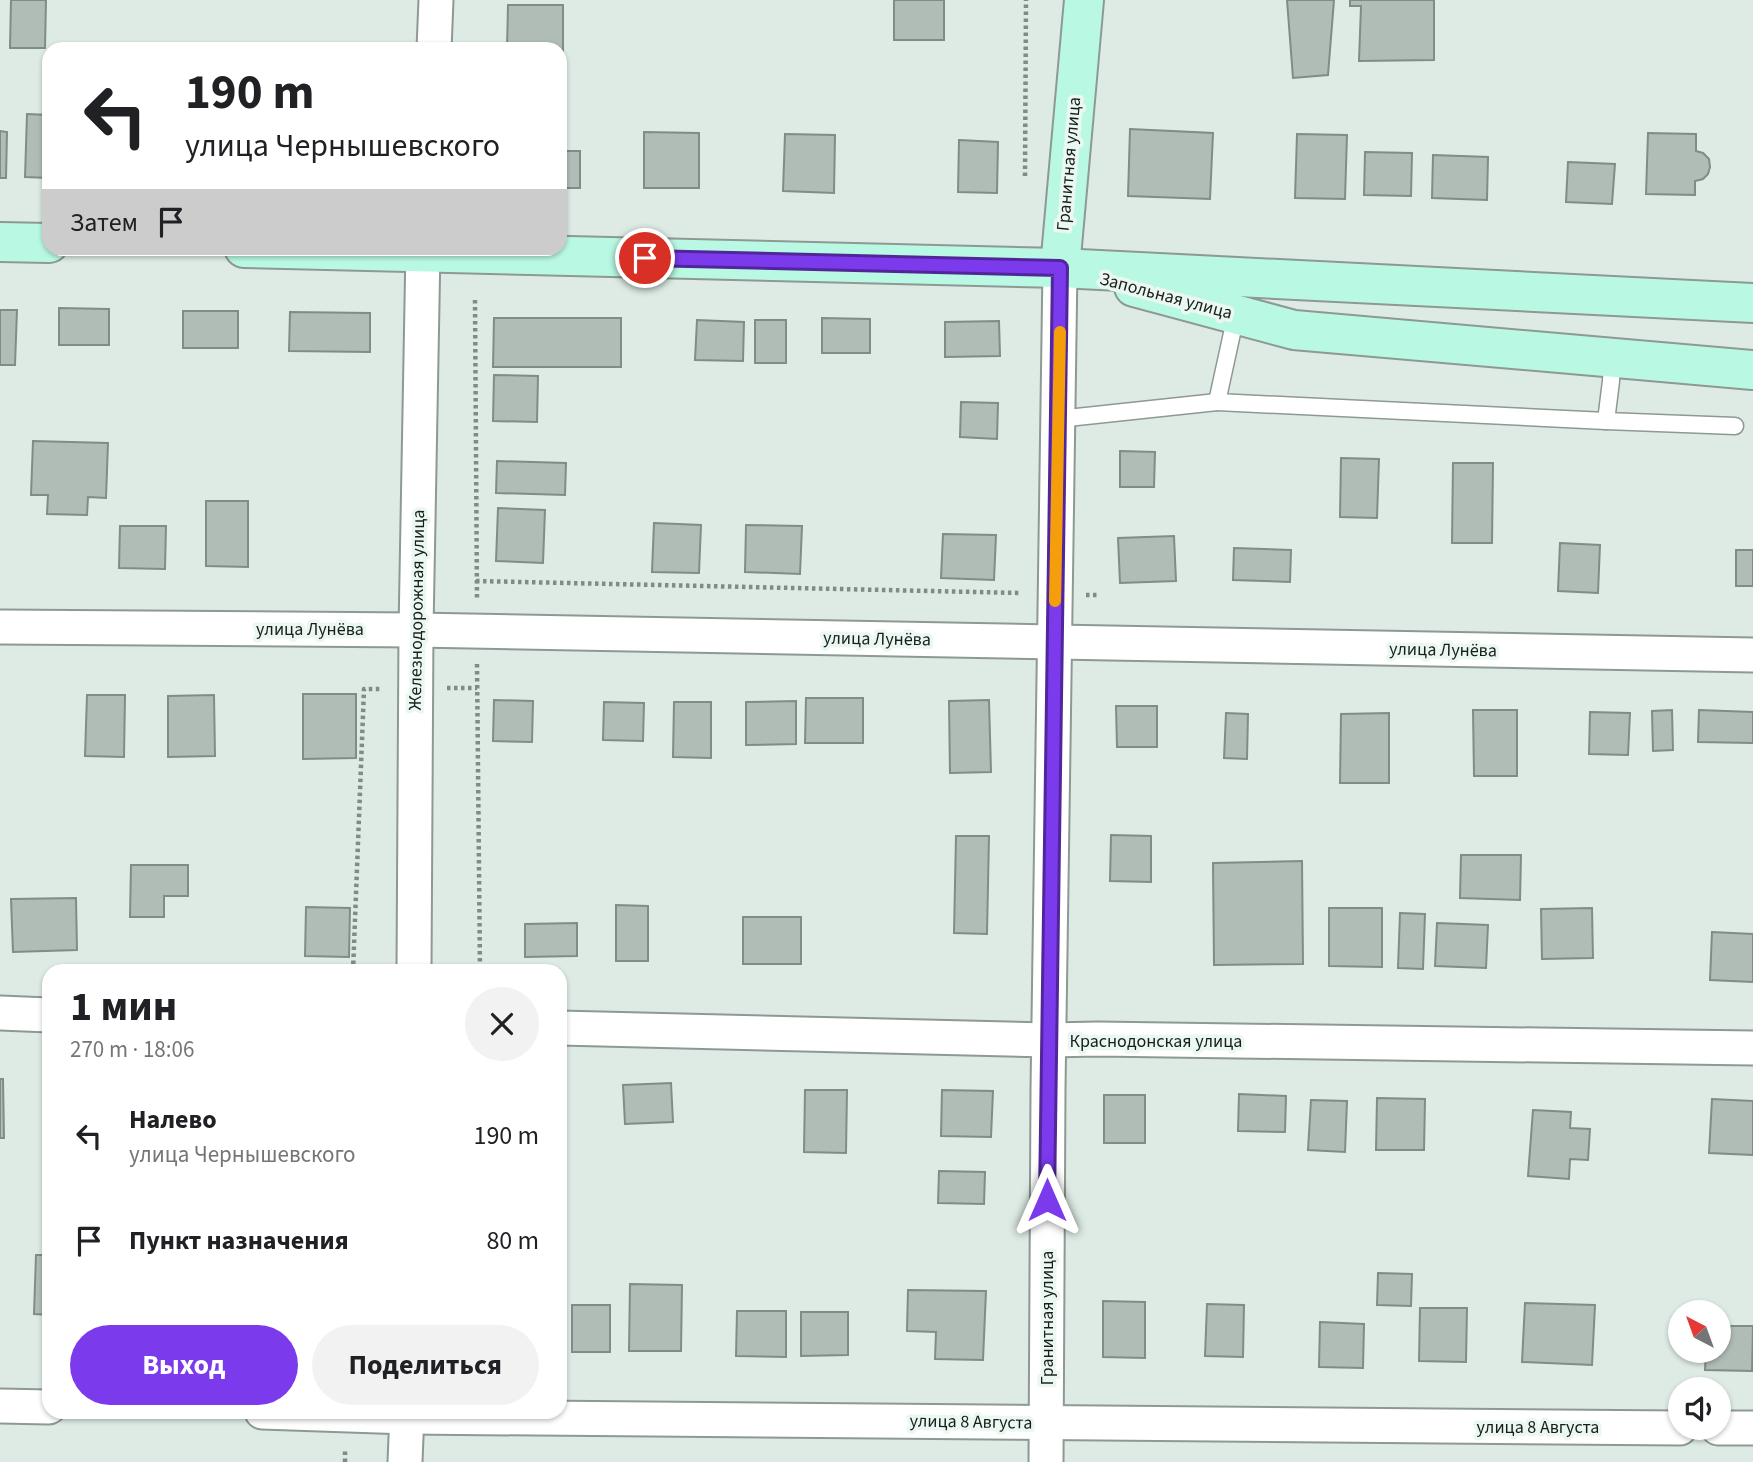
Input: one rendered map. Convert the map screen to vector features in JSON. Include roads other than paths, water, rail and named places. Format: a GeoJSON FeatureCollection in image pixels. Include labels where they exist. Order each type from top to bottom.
{"type":"FeatureCollection","features":[{"type":"Feature","properties":{"kind":"street"},"geometry":{"type":"LineString","coordinates":[[434,42],[436,0]]}},
{"type":"Feature","properties":{"kind":"street","name":"Гранитная улица"},"geometry":{"type":"LineString","coordinates":[[1046,1462],[1060,268],[1083,0]]}},
{"type":"Feature","properties":{"kind":"street"},"geometry":{"type":"LineString","coordinates":[[0,242],[42,243]]}},
{"type":"Feature","properties":{"kind":"street"},"geometry":{"type":"LineString","coordinates":[[567,255],[1060,268]]}},
{"type":"Feature","properties":{"kind":"street","name":"Железнодорожная улица"},"geometry":{"type":"LineString","coordinates":[[414,964],[415,688],[423,256]]}},
{"type":"Feature","properties":{"kind":"street","name":"Запольная улица"},"geometry":{"type":"LineString","coordinates":[[1060,268],[1753,303]]}},
{"type":"Feature","properties":{"kind":"street","name":"Запольная улица"},"geometry":{"type":"LineString","coordinates":[[1060,268],[1294,330],[1753,370]]}},
{"type":"Feature","properties":{"kind":"street","name":"улица Лунёва"},"geometry":{"type":"LineString","coordinates":[[0,627],[416,630],[1753,655]]}},
{"type":"Feature","properties":{"kind":"street"},"geometry":{"type":"LineString","coordinates":[[0,1013],[42,1015]]}},
{"type":"Feature","properties":{"kind":"street","name":"Краснодонская улица"},"geometry":{"type":"LineString","coordinates":[[567,1028],[1049,1040],[1753,1048]]}},
{"type":"Feature","properties":{"kind":"street"},"geometry":{"type":"LineString","coordinates":[[0,1406],[42,1407]]}},
{"type":"Feature","properties":{"kind":"street","name":"улица 8 Августа"},"geometry":{"type":"LineString","coordinates":[[567,1417],[1668,1427]]}},
{"type":"Feature","properties":{"kind":"street"},"geometry":{"type":"LineString","coordinates":[[405,1462],[407,1419]]}},
{"type":"Feature","properties":{"kind":"street"},"geometry":{"type":"LineString","coordinates":[[1731,1428],[1753,1428]]}},
{"type":"Feature","properties":{"kind":"lane"},"geometry":{"type":"LineString","coordinates":[[1217,402],[1236,315]]}},
{"type":"Feature","properties":{"kind":"lane"},"geometry":{"type":"LineString","coordinates":[[1606,421],[1612,358]]}},
{"type":"Feature","properties":{"kind":"lane"},"geometry":{"type":"LineString","coordinates":[[1058,419],[1217,402],[1735,426]]}}]}
